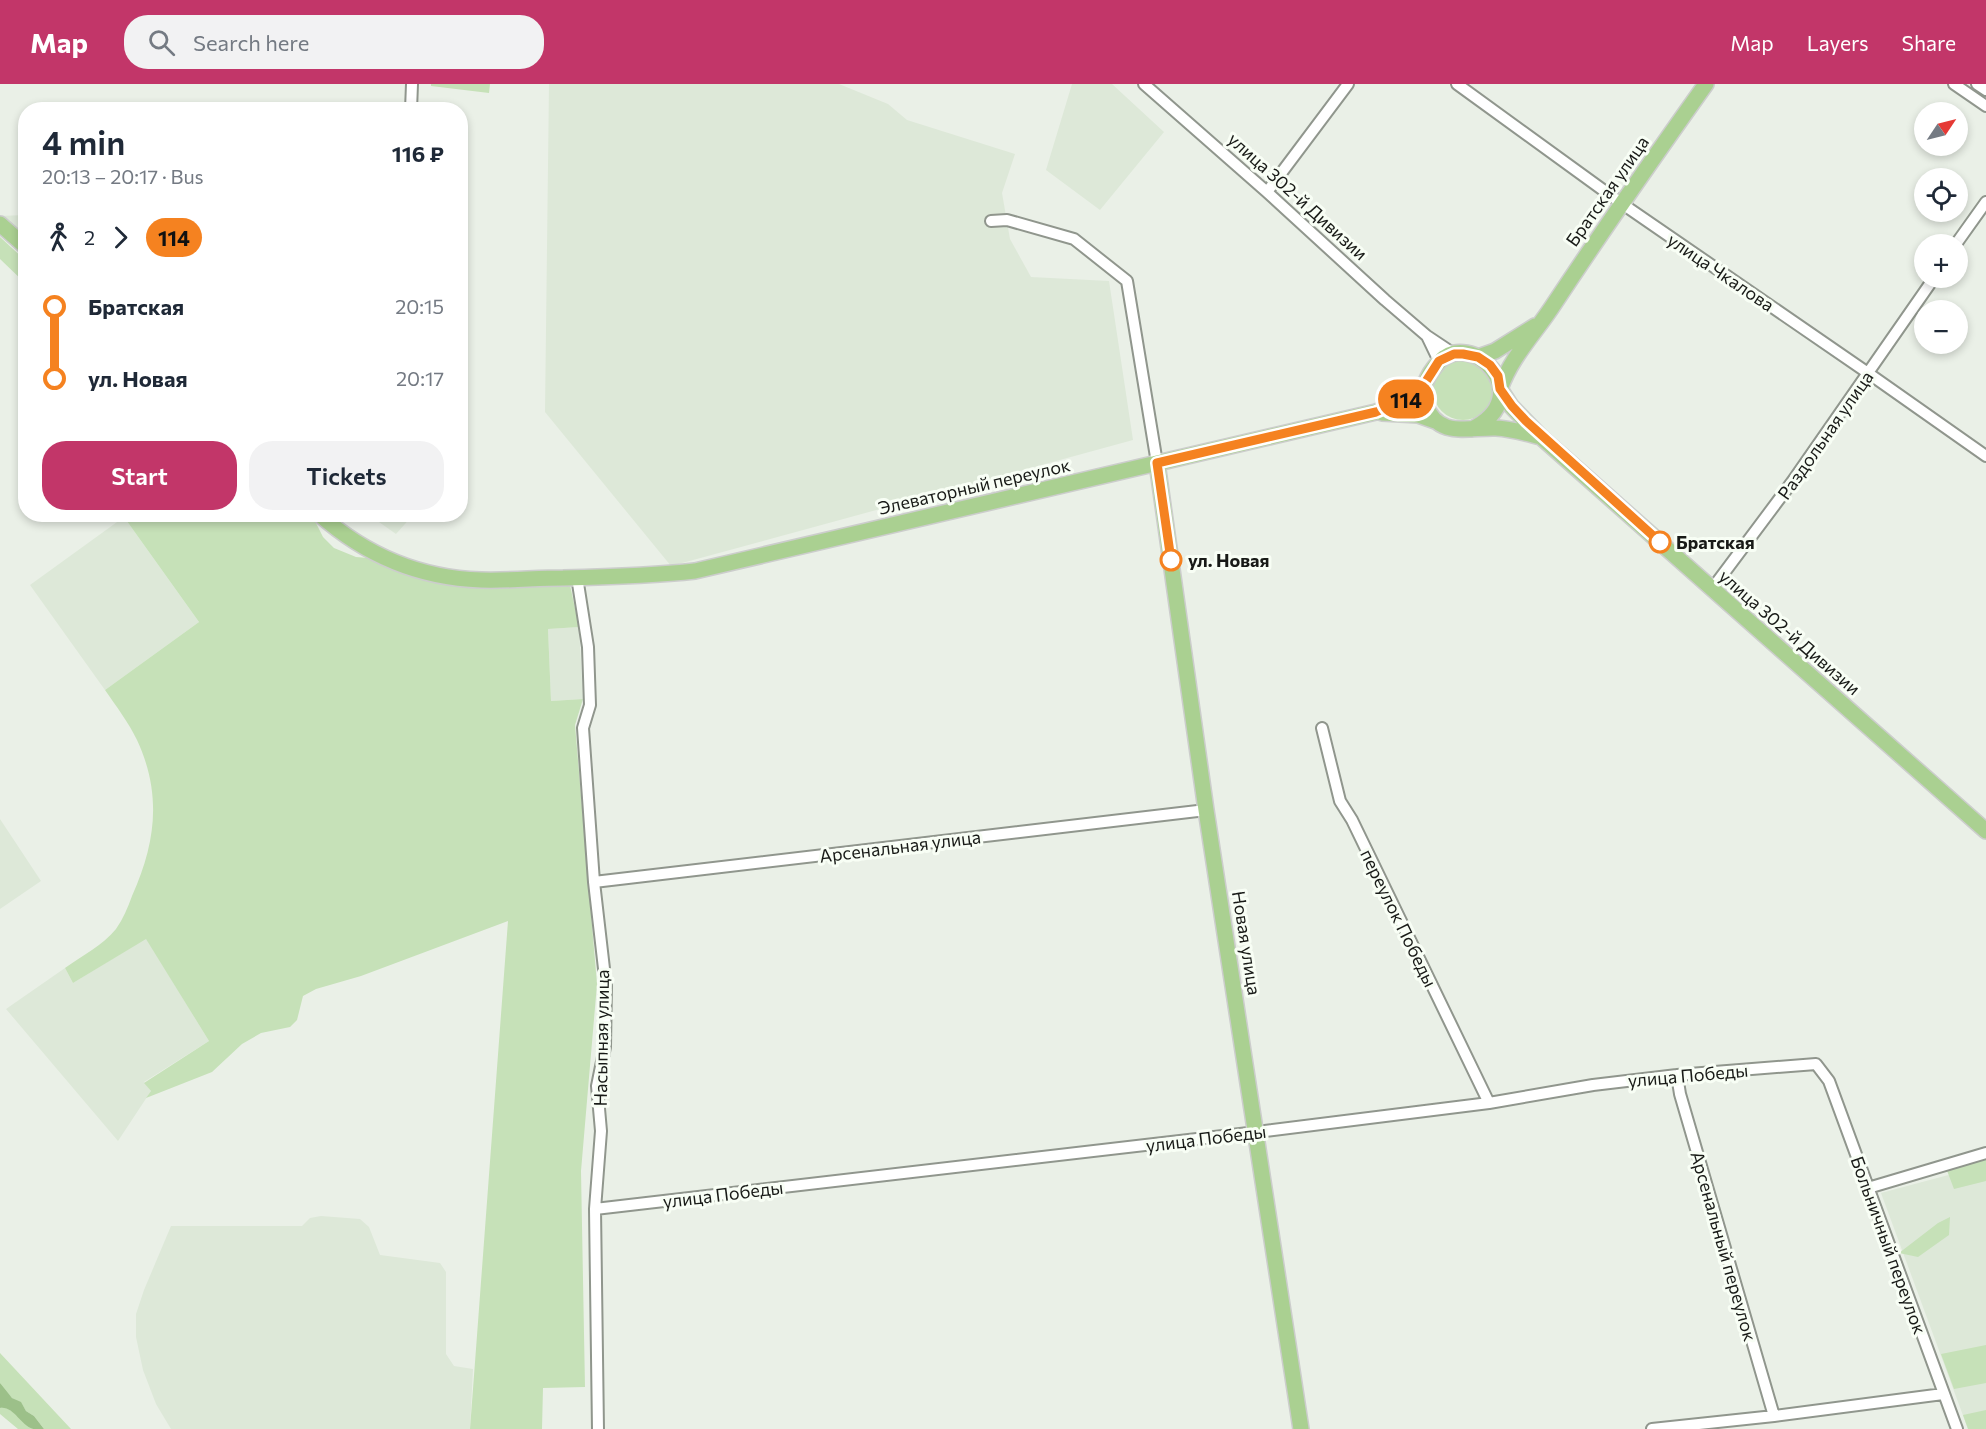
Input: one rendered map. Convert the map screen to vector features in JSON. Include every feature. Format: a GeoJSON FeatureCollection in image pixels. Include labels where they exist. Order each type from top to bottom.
{"type":"FeatureCollection","features":[{"type":"Feature","properties":{"kind":"main road","name":"Братская улица"},"geometry":{"type":"LineString","coordinates":[[1500,389],[1507,370],[1621,203],[1706,84]]}},
{"type":"Feature","properties":{"kind":"main road"},"geometry":{"type":"LineString","coordinates":[[0,224],[18,240]]}},
{"type":"Feature","properties":{"kind":"main road","name":"Братская улица"},"geometry":{"type":"LineString","coordinates":[[1478,357],[1495,351],[1542,321]]}},
{"type":"Feature","properties":{"kind":"main road"},"geometry":{"type":"LineString","coordinates":[[1454,354],[1478,357],[1490,365],[1498,376],[1500,389],[1498,406],[1485,423],[1472,429],[1460,430],[1444,427],[1435,421],[1428,411],[1423,398],[1425,383],[1439,361],[1454,354]]}},
{"type":"Feature","properties":{"kind":"main road","name":"Элеваторный переулок"},"geometry":{"type":"LineString","coordinates":[[329,522],[350,539],[380,557],[413,570],[459,578],[482,580],[665,574],[717,567],[1376,412],[1408,398],[1425,383]]}},
{"type":"Feature","properties":{"kind":"main road","name":"улица 302-й Дивизии"},"geometry":{"type":"LineString","coordinates":[[1500,389],[1512,406],[1542,438],[1986,831]]}},
{"type":"Feature","properties":{"kind":"main road","name":"Элеваторный переулок"},"geometry":{"type":"LineString","coordinates":[[1376,412],[1418,415],[1435,421]]}},
{"type":"Feature","properties":{"kind":"main road","name":"улица 302-й Дивизии"},"geometry":{"type":"LineString","coordinates":[[1472,429],[1516,430],[1542,438]]}},
{"type":"Feature","properties":{"kind":"main road","name":"Новая улица"},"geometry":{"type":"LineString","coordinates":[[1157,463],[1206,810],[1301,1429]]}},
{"type":"Feature","properties":{"kind":"street"},"geometry":{"type":"LineString","coordinates":[[411,102],[412,84]]}},
{"type":"Feature","properties":{"kind":"street","name":"улица 302-й Дивизии"},"geometry":{"type":"LineString","coordinates":[[1144,84],[1385,300],[1427,336],[1454,354]]}},
{"type":"Feature","properties":{"kind":"street"},"geometry":{"type":"LineString","coordinates":[[1267,192],[1348,84]]}},
{"type":"Feature","properties":{"kind":"street","name":"улица Чкалова"},"geometry":{"type":"LineString","coordinates":[[1457,84],[1621,203],[1868,372],[1986,456]]}},
{"type":"Feature","properties":{"kind":"street"},"geometry":{"type":"LineString","coordinates":[[1954,84],[1986,106]]}},
{"type":"Feature","properties":{"kind":"street"},"geometry":{"type":"LineString","coordinates":[[1977,84],[1986,90]]}},
{"type":"Feature","properties":{"kind":"street"},"geometry":{"type":"LineString","coordinates":[[1963,234],[1986,202]]}},
{"type":"Feature","properties":{"kind":"street"},"geometry":{"type":"LineString","coordinates":[[991,221],[1007,220],[1074,239],[1127,282],[1157,463]]}},
{"type":"Feature","properties":{"kind":"street","name":"Раздольная улица"},"geometry":{"type":"LineString","coordinates":[[1712,589],[1792,482],[1927,288]]}},
{"type":"Feature","properties":{"kind":"street","name":"улица 302-й Дивизии"},"geometry":{"type":"LineString","coordinates":[[1427,336],[1439,361]]}},
{"type":"Feature","properties":{"kind":"street","name":"Насыпная улица"},"geometry":{"type":"LineString","coordinates":[[578,577],[588,647],[590,705],[583,728],[594,882],[606,986],[605,1047],[597,1086],[601,1131],[595,1209],[598,1429]]}},
{"type":"Feature","properties":{"kind":"street","name":"переулок Победы"},"geometry":{"type":"LineString","coordinates":[[1322,728],[1340,801],[1352,820],[1489,1102]]}},
{"type":"Feature","properties":{"kind":"street","name":"Арсенальная улица"},"geometry":{"type":"LineString","coordinates":[[594,882],[1206,810]]}},
{"type":"Feature","properties":{"kind":"street","name":"улица Победы"},"geometry":{"type":"LineString","coordinates":[[595,1209],[1257,1132],[1677,1075],[1816,1064]]}},
{"type":"Feature","properties":{"kind":"street","name":"Больничный переулок"},"geometry":{"type":"LineString","coordinates":[[1816,1064],[1829,1081],[1957,1429]]}},
{"type":"Feature","properties":{"kind":"street","name":"Арсенальный переулок"},"geometry":{"type":"LineString","coordinates":[[1677,1075],[1680,1094],[1774,1416]]}},
{"type":"Feature","properties":{"kind":"street"},"geometry":{"type":"LineString","coordinates":[[1869,1188],[1986,1153]]}},
{"type":"Feature","properties":{"kind":"street"},"geometry":{"type":"LineString","coordinates":[[1652,1429],[1943,1394]]}},
{"type":"Feature","properties":{"kind":"shaded area"},"geometry":{"type":"Polygon","coordinates":[[[431,84],[490,84],[489,93],[431,86],[431,84]]]}},
{"type":"Feature","properties":{"kind":"shaded area"},"geometry":{"type":"Polygon","coordinates":[[[549,84],[839,84],[888,104],[907,120],[1015,154],[1002,193],[1010,239],[1031,277],[1109,281],[1133,440],[671,566],[545,412],[549,84]]]}},
{"type":"Feature","properties":{"kind":"shaded area"},"geometry":{"type":"Polygon","coordinates":[[[1072,84],[1112,84],[1164,132],[1100,210],[1046,170],[1072,84]]]}},
{"type":"Feature","properties":{"kind":"shaded area"},"geometry":{"type":"Polygon","coordinates":[[[18,215],[18,233],[0,216],[18,215]]]}},
{"type":"Feature","properties":{"kind":"shaded area"},"geometry":{"type":"Polygon","coordinates":[[[0,237],[18,254],[18,276],[0,259],[0,237]]]}},
{"type":"Feature","properties":{"kind":"shaded area"},"geometry":{"type":"Polygon","coordinates":[[[1457,360],[1469,360],[1480,365],[1488,373],[1493,390],[1491,402],[1480,415],[1469,420],[1457,420],[1446,415],[1438,407],[1433,396],[1433,384],[1438,373],[1446,365],[1457,360]]]}},
{"type":"Feature","properties":{"kind":"shaded area"},"geometry":{"type":"Polygon","coordinates":[[[117,522],[128,522],[199,622],[105,690],[30,585],[117,522]]]}},
{"type":"Feature","properties":{"kind":"shaded area"},"geometry":{"type":"Polygon","coordinates":[[[128,522],[316,522],[323,537],[334,548],[356,557],[368,558],[407,575],[433,582],[454,585],[570,585],[579,627],[548,629],[551,701],[583,699],[575,725],[597,984],[581,1171],[585,1387],[543,1388],[542,1429],[470,1429],[508,921],[361,976],[316,989],[303,996],[297,1020],[290,1027],[261,1033],[242,1044],[212,1072],[146,1098],[151,1091],[144,1083],[209,1041],[146,939],[73,983],[65,968],[99,945],[119,925],[140,876],[151,838],[153,799],[145,760],[130,727],[105,690],[199,622],[128,522]]]}},
{"type":"Feature","properties":{"kind":"shaded area"},"geometry":{"type":"Polygon","coordinates":[[[379,522],[407,522],[396,534],[379,522]]]}},
{"type":"Feature","properties":{"kind":"shaded area"},"geometry":{"type":"Polygon","coordinates":[[[579,627],[583,699],[551,701],[548,629],[579,627]]]}},
{"type":"Feature","properties":{"kind":"shaded area"},"geometry":{"type":"Polygon","coordinates":[[[0,819],[41,881],[0,909],[0,819]]]}},
{"type":"Feature","properties":{"kind":"shaded area"},"geometry":{"type":"Polygon","coordinates":[[[146,938],[209,1041],[144,1082],[151,1091],[118,1141],[6,1009],[65,968],[73,983],[146,938]]]}},
{"type":"Feature","properties":{"kind":"shaded area"},"geometry":{"type":"Polygon","coordinates":[[[1986,1156],[1986,1181],[1954,1189],[1946,1168],[1986,1156]]]}},
{"type":"Feature","properties":{"kind":"shaded area"},"geometry":{"type":"Polygon","coordinates":[[[1986,1165],[1986,1429],[1968,1429],[1881,1193],[1986,1165]]]}},
{"type":"Feature","properties":{"kind":"shaded area"},"geometry":{"type":"Polygon","coordinates":[[[321,1216],[360,1219],[369,1227],[380,1255],[440,1263],[446,1272],[446,1354],[454,1366],[473,1369],[470,1429],[171,1429],[156,1404],[143,1370],[136,1337],[136,1314],[171,1226],[302,1226],[310,1218],[321,1216]]]}},
{"type":"Feature","properties":{"kind":"shaded area"},"geometry":{"type":"Polygon","coordinates":[[[1950,1217],[1949,1235],[1918,1257],[1899,1253],[1938,1223],[1950,1217]]]}},
{"type":"Feature","properties":{"kind":"shaded area"},"geometry":{"type":"Polygon","coordinates":[[[1986,1345],[1986,1383],[1954,1389],[1941,1354],[1986,1345]]]}},
{"type":"Feature","properties":{"kind":"shaded area"},"geometry":{"type":"Polygon","coordinates":[[[0,1353],[71,1429],[44,1429],[21,1403],[3,1389],[0,1383],[0,1353]]]}},
{"type":"Feature","properties":{"kind":"shaded area"},"geometry":{"type":"Polygon","coordinates":[[[0,1383],[12,1398],[21,1402],[26,1411],[34,1416],[44,1429],[28,1427],[9,1410],[0,1408],[0,1383]]]}},
{"type":"Feature","properties":{"kind":"shaded area"},"geometry":{"type":"Polygon","coordinates":[[[4,1407],[33,1429],[18,1429],[0,1414],[0,1408],[4,1407]]]}},
{"type":"Feature","properties":{"kind":"shaded area"},"geometry":{"type":"Polygon","coordinates":[[[1986,1410],[1986,1429],[1968,1429],[1963,1415],[1986,1410]]]}},
{"type":"Feature","properties":{"kind":"bus line","name":"114"},"geometry":{"type":"LineString","coordinates":[[1171,560],[1157,463],[1376,412],[1408,398],[1425,383],[1439,361],[1454,354],[1473,355],[1490,365],[1498,376],[1500,389],[1512,406],[1542,438],[1660,542]]}},
{"type":"Feature","properties":{"kind":"place","name":"Братская"},"geometry":{"type":"Point","coordinates":[1660,542]}},
{"type":"Feature","properties":{"kind":"place","name":"ул. Новая"},"geometry":{"type":"Point","coordinates":[1171,560]}}]}
